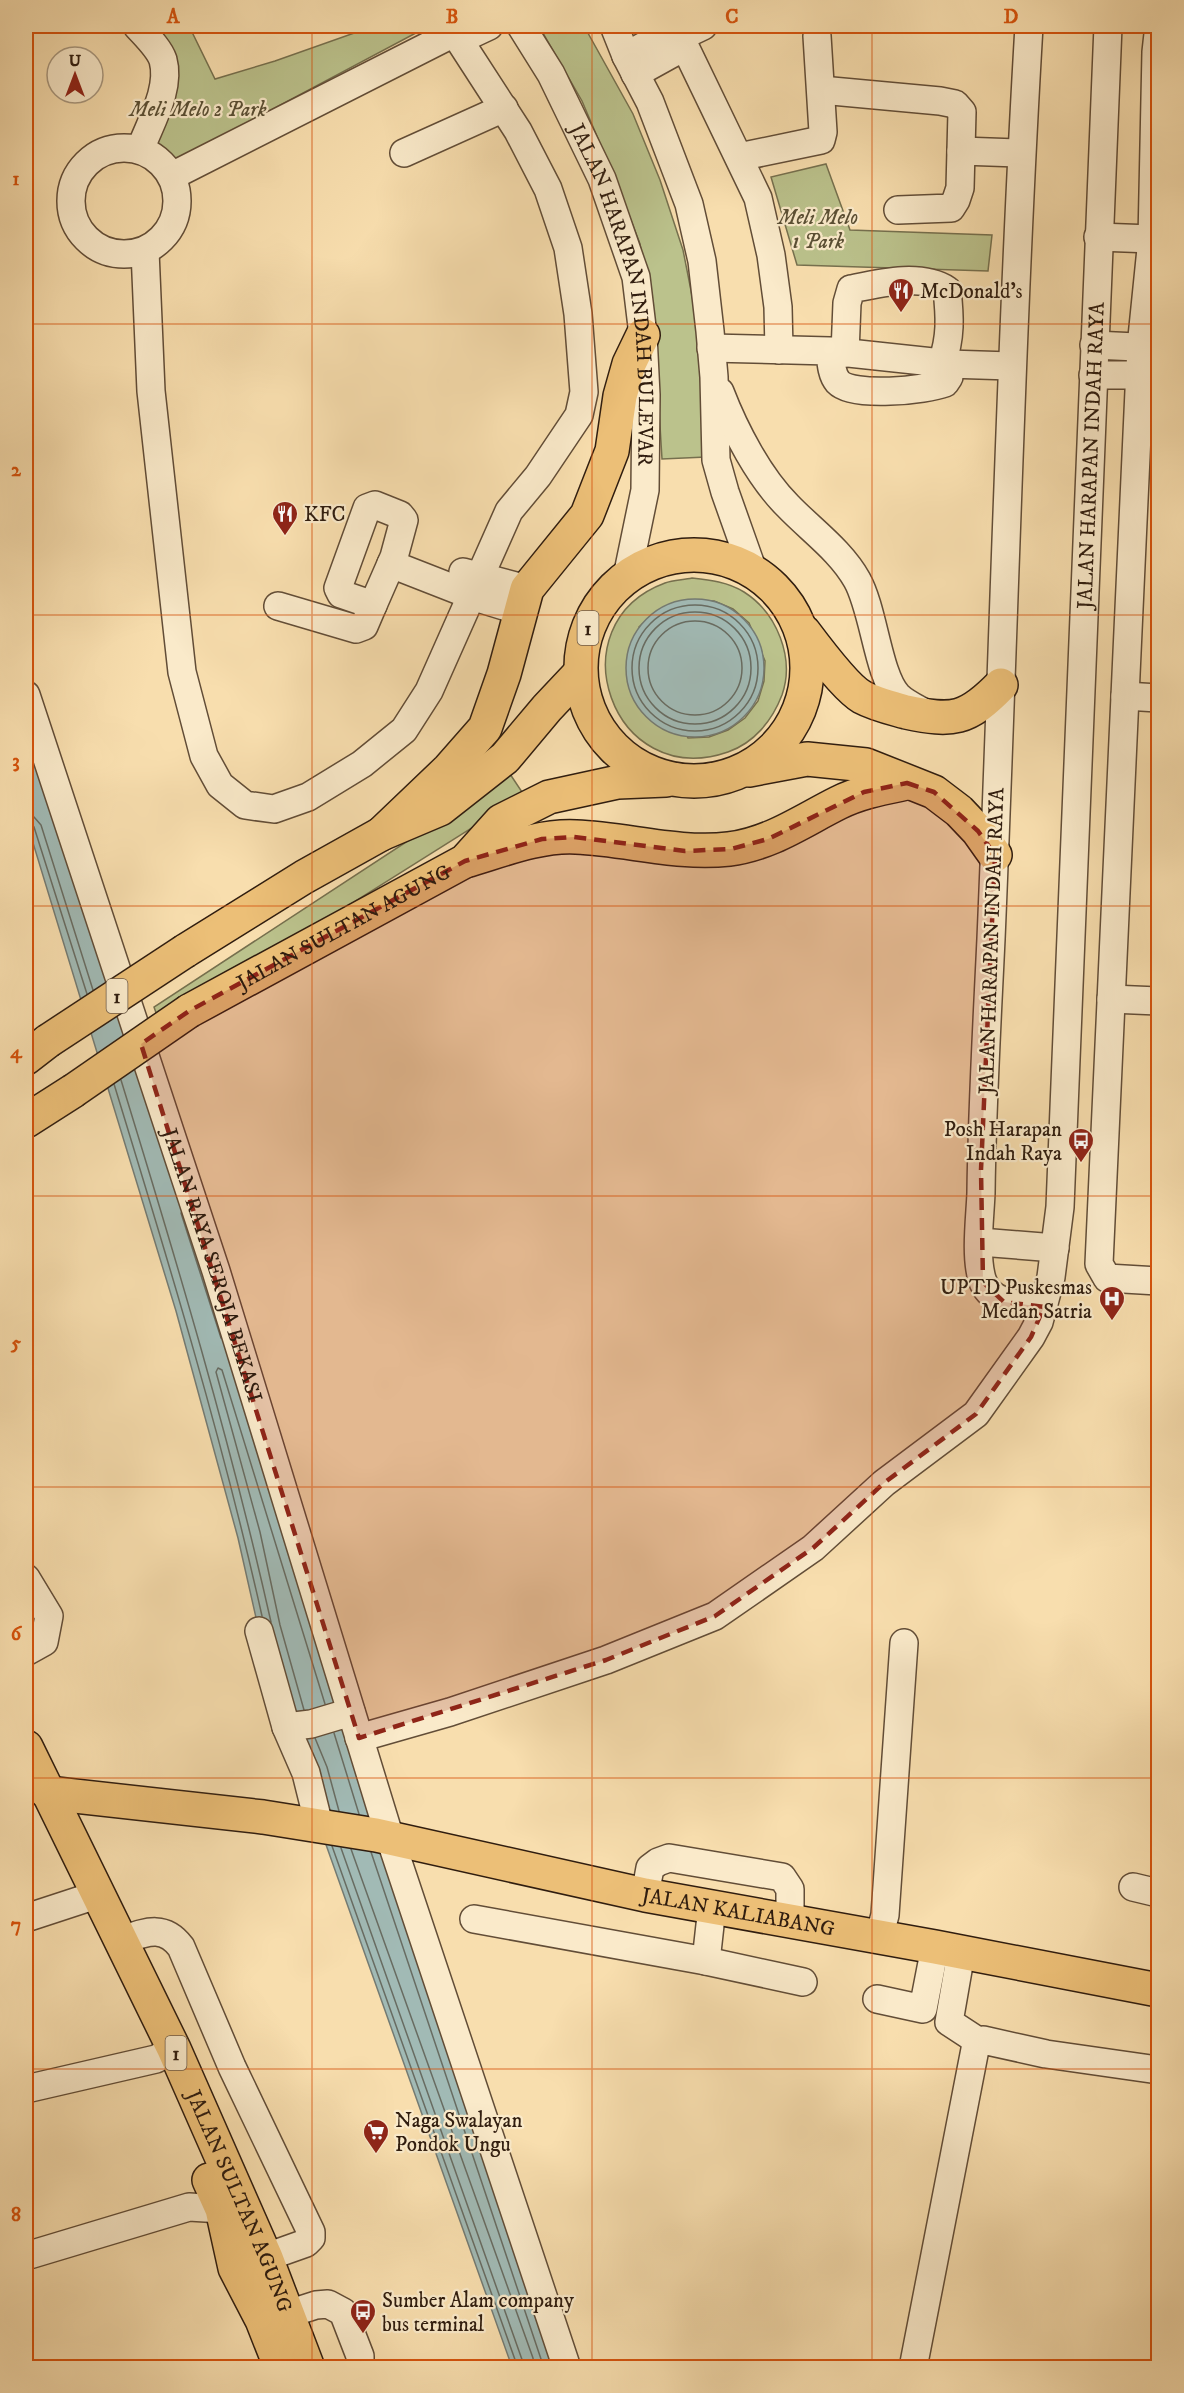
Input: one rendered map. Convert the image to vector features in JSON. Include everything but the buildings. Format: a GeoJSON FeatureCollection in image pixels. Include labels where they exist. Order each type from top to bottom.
{"type":"FeatureCollection","features":[{"type":"Feature","properties":{"kind":"main road"},"geometry":{"type":"LineString","coordinates":[[381,834],[449,769],[484,728],[504,674],[524,600],[587,515],[592,504],[612,451],[620,396],[629,364],[643,335]]}},
{"type":"Feature","properties":{"kind":"main road","name":"1"},"geometry":{"type":"LineString","coordinates":[[689,555],[722,558],[753,571],[782,595],[801,628],[808,665],[805,697],[792,726],[772,751],[738,772],[709,780],[674,780],[641,768],[610,744],[589,711],[580,673],[582,646],[591,620],[606,596],[627,577],[656,561],[689,555]]}},
{"type":"Feature","properties":{"kind":"main road"},"geometry":{"type":"LineString","coordinates":[[801,628],[822,656],[861,697],[892,708],[937,719],[963,714],[984,703],[1001,685]]}},
{"type":"Feature","properties":{"kind":"main road","name":"1"},"geometry":{"type":"LineString","coordinates":[[37,1049],[185,951],[304,878],[381,834],[440,809],[505,758],[546,708],[580,673]]}},
{"type":"Feature","properties":{"kind":"main road"},"geometry":{"type":"LineString","coordinates":[[738,772],[807,759],[866,765],[934,792],[959,811],[978,831],[995,855]]}},
{"type":"Feature","properties":{"kind":"main road","name":"JALAN SULTAN AGUNG"},"geometry":{"type":"LineString","coordinates":[[26,1121],[189,1011],[465,861],[501,821],[549,797],[618,782],[674,780]]}},
{"type":"Feature","properties":{"kind":"main road"},"geometry":{"type":"LineString","coordinates":[[465,861],[542,839],[574,837],[647,844],[685,851],[731,849],[768,839],[864,792],[907,783]]}},
{"type":"Feature","properties":{"kind":"main road","name":"JALAN SULTAN AGUNG"},"geometry":{"type":"LineString","coordinates":[[26,1746],[33,1784],[84,1899],[165,2054],[266,2258],[281,2367]]}},
{"type":"Feature","properties":{"kind":"main road","name":"JALAN SULTAN AGUNG"},"geometry":{"type":"LineString","coordinates":[[33,1784],[122,1940],[222,2209],[235,2268],[275,2317],[308,2367]]}},
{"type":"Feature","properties":{"kind":"main road","name":"JALAN KALIABANG"},"geometry":{"type":"LineString","coordinates":[[33,1784],[383,1837],[645,1895],[1158,1990]]}},
{"type":"Feature","properties":{"kind":"street"},"geometry":{"type":"LineString","coordinates":[[137,26],[162,58],[164,74],[163,90],[140,150]]}},
{"type":"Feature","properties":{"kind":"street"},"geometry":{"type":"LineString","coordinates":[[172,176],[455,28],[472,34],[489,26]]}},
{"type":"Feature","properties":{"kind":"street","name":"JALAN HARAPAN INDAH BULEVAR"},"geometry":{"type":"LineString","coordinates":[[521,26],[551,74],[602,178],[636,277],[643,335],[646,395],[645,490],[627,577]]}},
{"type":"Feature","properties":{"kind":"street"},"geometry":{"type":"LineString","coordinates":[[614,26],[630,65],[650,102],[689,204],[702,261],[714,377],[716,460],[753,571]]}},
{"type":"Feature","properties":{"kind":"street","name":"JALAN HARAPAN INDAH RAYA"},"geometry":{"type":"LineString","coordinates":[[1029,26],[1011,373],[980,1242],[981,1270],[987,1291],[1004,1302],[1044,1307]]}},
{"type":"Feature","properties":{"kind":"street","name":"JALAN HARAPAN INDAH RAYA"},"geometry":{"type":"LineString","coordinates":[[358,1738],[450,1712],[577,1670],[715,1616],[813,1548],[884,1483],[976,1414],[1031,1337],[1044,1307],[1055,1248],[1061,1185],[1108,26]]}},
{"type":"Feature","properties":{"kind":"street"},"geometry":{"type":"LineString","coordinates":[[145,251],[151,391],[182,672],[204,756],[220,785],[245,805],[274,809],[308,797],[362,764],[404,730],[429,691],[509,511],[538,476],[579,415],[584,392],[578,314],[568,248],[548,189],[518,131],[455,28]]}},
{"type":"Feature","properties":{"kind":"street"},"geometry":{"type":"LineString","coordinates":[[630,65],[660,37],[687,29],[758,198],[771,255],[779,340]]}},
{"type":"Feature","properties":{"kind":"street"},"geometry":{"type":"LineString","coordinates":[[1158,34],[1150,375],[1125,696],[1099,1264],[1107,1278],[1158,1281]]}},
{"type":"Feature","properties":{"kind":"street"},"geometry":{"type":"LineString","coordinates":[[740,157],[820,140],[823,132],[817,36]]}},
{"type":"Feature","properties":{"kind":"street"},"geometry":{"type":"LineString","coordinates":[[821,90],[940,101],[955,104],[962,112],[960,188],[951,208],[898,210]]}},
{"type":"Feature","properties":{"kind":"street"},"geometry":{"type":"LineString","coordinates":[[404,153],[504,108]]}},
{"type":"Feature","properties":{"kind":"street"},"geometry":{"type":"LineString","coordinates":[[119,148],[140,150],[159,160],[172,176],[178,198],[175,220],[163,238],[145,251],[125,255],[105,251],[88,241],[76,225],[71,206],[73,186],[82,168],[99,154],[119,148]]}},
{"type":"Feature","properties":{"kind":"street"},"geometry":{"type":"LineString","coordinates":[[961,160],[1021,162]]}},
{"type":"Feature","properties":{"kind":"street"},"geometry":{"type":"LineString","coordinates":[[1098,237],[1152,239]]}},
{"type":"Feature","properties":{"kind":"street"},"geometry":{"type":"LineString","coordinates":[[902,281],[936,283],[947,290],[950,314],[946,368],[945,383],[905,391],[879,392],[845,387],[838,382],[831,369],[838,352],[851,289],[902,281]]}},
{"type":"Feature","properties":{"kind":"street"},"geometry":{"type":"LineString","coordinates":[[710,340],[779,340],[838,352]]}},
{"type":"Feature","properties":{"kind":"street"},"geometry":{"type":"LineString","coordinates":[[1094,345],[1150,348]]}},
{"type":"Feature","properties":{"kind":"street"},"geometry":{"type":"LineString","coordinates":[[946,368],[1011,373]]}},
{"type":"Feature","properties":{"kind":"street"},"geometry":{"type":"LineString","coordinates":[[1093,375],[1150,375]]}},
{"type":"Feature","properties":{"kind":"street"},"geometry":{"type":"LineString","coordinates":[[714,377],[729,414],[752,459],[785,504],[846,563],[856,579],[867,600],[888,679],[897,695],[937,719]]}},
{"type":"Feature","properties":{"kind":"street"},"geometry":{"type":"LineString","coordinates":[[278,606],[356,629],[364,626],[373,605],[394,556],[403,517],[375,505],[369,506],[338,588],[341,594],[373,605]]}},
{"type":"Feature","properties":{"kind":"street"},"geometry":{"type":"LineString","coordinates":[[394,556],[476,586],[524,600]]}},
{"type":"Feature","properties":{"kind":"street","name":"JALAN RAYA SEROJA BEKASI"},"geometry":{"type":"LineString","coordinates":[[26,695],[212,1260],[348,1713],[358,1738],[383,1837],[567,2367]]}},
{"type":"Feature","properties":{"kind":"street"},"geometry":{"type":"LineString","coordinates":[[1125,696],[1158,698]]}},
{"type":"Feature","properties":{"kind":"street"},"geometry":{"type":"LineString","coordinates":[[1078,754],[1122,756]]}},
{"type":"Feature","properties":{"kind":"street"},"geometry":{"type":"LineString","coordinates":[[1111,999],[1158,1001]]}},
{"type":"Feature","properties":{"kind":"street"},"geometry":{"type":"LineString","coordinates":[[980,1242],[1055,1248]]}},
{"type":"Feature","properties":{"kind":"street"},"geometry":{"type":"LineString","coordinates":[[26,1578],[49,1616],[44,1642],[26,1653]]}},
{"type":"Feature","properties":{"kind":"street"},"geometry":{"type":"LineString","coordinates":[[259,1631],[298,1725],[306,1773],[319,1826]]}},
{"type":"Feature","properties":{"kind":"street"},"geometry":{"type":"LineString","coordinates":[[879,1937],[885,1915],[904,1643]]}},
{"type":"Feature","properties":{"kind":"street"},"geometry":{"type":"LineString","coordinates":[[298,1725],[348,1713]]}},
{"type":"Feature","properties":{"kind":"street"},"geometry":{"type":"LineString","coordinates":[[645,1895],[650,1868],[669,1858],[782,1877],[790,1889],[790,1922]]}},
{"type":"Feature","properties":{"kind":"street"},"geometry":{"type":"LineString","coordinates":[[1132,1887],[1158,1893]]}},
{"type":"Feature","properties":{"kind":"street"},"geometry":{"type":"LineString","coordinates":[[26,1918],[84,1899]]}},
{"type":"Feature","properties":{"kind":"street"},"geometry":{"type":"LineString","coordinates":[[706,1961],[712,1907]]}},
{"type":"Feature","properties":{"kind":"street"},"geometry":{"type":"LineString","coordinates":[[474,1919],[706,1961],[803,1982]]}},
{"type":"Feature","properties":{"kind":"street"},"geometry":{"type":"LineString","coordinates":[[122,1940],[146,1932],[157,1932],[174,1938],[182,1947],[232,2067],[311,2232],[311,2238],[306,2243],[235,2268]]}},
{"type":"Feature","properties":{"kind":"street"},"geometry":{"type":"LineString","coordinates":[[877,1999],[923,2009],[948,1950]]}},
{"type":"Feature","properties":{"kind":"street"},"geometry":{"type":"LineString","coordinates":[[948,1950],[949,2022],[978,2041],[983,2040],[1046,2054],[1158,2070]]}},
{"type":"Feature","properties":{"kind":"street"},"geometry":{"type":"LineString","coordinates":[[913,2367],[974,2048],[978,2041]]}},
{"type":"Feature","properties":{"kind":"street"},"geometry":{"type":"LineString","coordinates":[[26,2090],[165,2054]]}},
{"type":"Feature","properties":{"kind":"street"},"geometry":{"type":"LineString","coordinates":[[26,2256],[189,2207],[222,2209]]}},
{"type":"Feature","properties":{"kind":"street"},"geometry":{"type":"LineString","coordinates":[[275,2317],[316,2305],[328,2304],[343,2312],[360,2356],[360,2366],[357,2367]]}},
{"type":"Feature","properties":{"kind":"highlighted area"},"geometry":{"type":"Polygon","coordinates":[[[907,783],[934,792],[978,831],[995,855],[981,1170],[983,1282],[1004,1302],[1044,1307],[1031,1337],[976,1414],[884,1483],[813,1548],[715,1616],[606,1660],[359,1738],[141,1044],[189,1011],[465,861],[542,839],[574,837],[685,851],[731,849],[768,839],[864,792],[907,783]]]}},
{"type":"Feature","properties":{"kind":"green space","name":"Meli Melo 2 Park"},"geometry":{"type":"Polygon","coordinates":[[[148,26],[189,26],[215,79],[275,61],[374,26],[429,26],[175,161],[153,138],[166,96],[148,26]]]}},
{"type":"Feature","properties":{"kind":"green space"},"geometry":{"type":"Polygon","coordinates":[[[539,26],[584,26],[633,114],[660,180],[683,250],[696,316],[706,457],[662,459],[654,326],[640,244],[582,101],[539,26]]]}},
{"type":"Feature","properties":{"kind":"green space","name":"Meli Melo 1 Park"},"geometry":{"type":"Polygon","coordinates":[[[826,164],[850,230],[992,235],[988,271],[797,265],[771,177],[826,164]]]}},
{"type":"Feature","properties":{"kind":"green space"},"geometry":{"type":"Polygon","coordinates":[[[692,578],[725,584],[744,592],[756,601],[774,624],[784,652],[786,666],[785,681],[778,705],[754,737],[728,752],[687,758],[654,748],[628,727],[611,698],[606,665],[612,632],[631,604],[665,583],[692,578]],[[714,601],[673,604],[648,618],[639,627],[688,738],[709,737],[728,730],[745,718],[758,701],[764,681],[765,661],[749,623],[733,609],[714,601]]]}},
{"type":"Feature","properties":{"kind":"green space"},"geometry":{"type":"Polygon","coordinates":[[[510,774],[524,795],[160,1024],[154,1007],[510,774]]]}},
{"type":"Feature","properties":{"kind":"water"},"geometry":{"type":"Polygon","coordinates":[[[695,599],[722,604],[734,610],[744,619],[753,629],[759,641],[764,668],[759,695],[753,707],[744,717],[734,726],[722,732],[695,737],[668,732],[656,726],[646,717],[637,707],[631,695],[626,668],[631,641],[637,629],[646,619],[656,610],[668,604],[695,599]]]}},
{"type":"Feature","properties":{"kind":"water"},"geometry":{"type":"Polygon","coordinates":[[[26,693],[567,2367],[512,2367],[319,1825],[259,1631],[238,1538],[176,1311],[26,820],[26,693]]]}},
{"type":"Feature","properties":{"kind":"place","name":"McDonald's"},"geometry":{"type":"Point","coordinates":[901,314]}},
{"type":"Feature","properties":{"kind":"place","name":"KFC"},"geometry":{"type":"Point","coordinates":[285,537]}},
{"type":"Feature","properties":{"kind":"place","name":"Posh Harapan Indah Raya"},"geometry":{"type":"Point","coordinates":[1081,1164]}},
{"type":"Feature","properties":{"kind":"place","name":"UPTD Puskesmas Medan Satria"},"geometry":{"type":"Point","coordinates":[1112,1322]}},
{"type":"Feature","properties":{"kind":"place","name":"Naga Swalayan Pondok Ungu"},"geometry":{"type":"Point","coordinates":[376,2155]}},
{"type":"Feature","properties":{"kind":"place","name":"Sumber Alam company bus terminal"},"geometry":{"type":"Point","coordinates":[363,2335]}}]}
